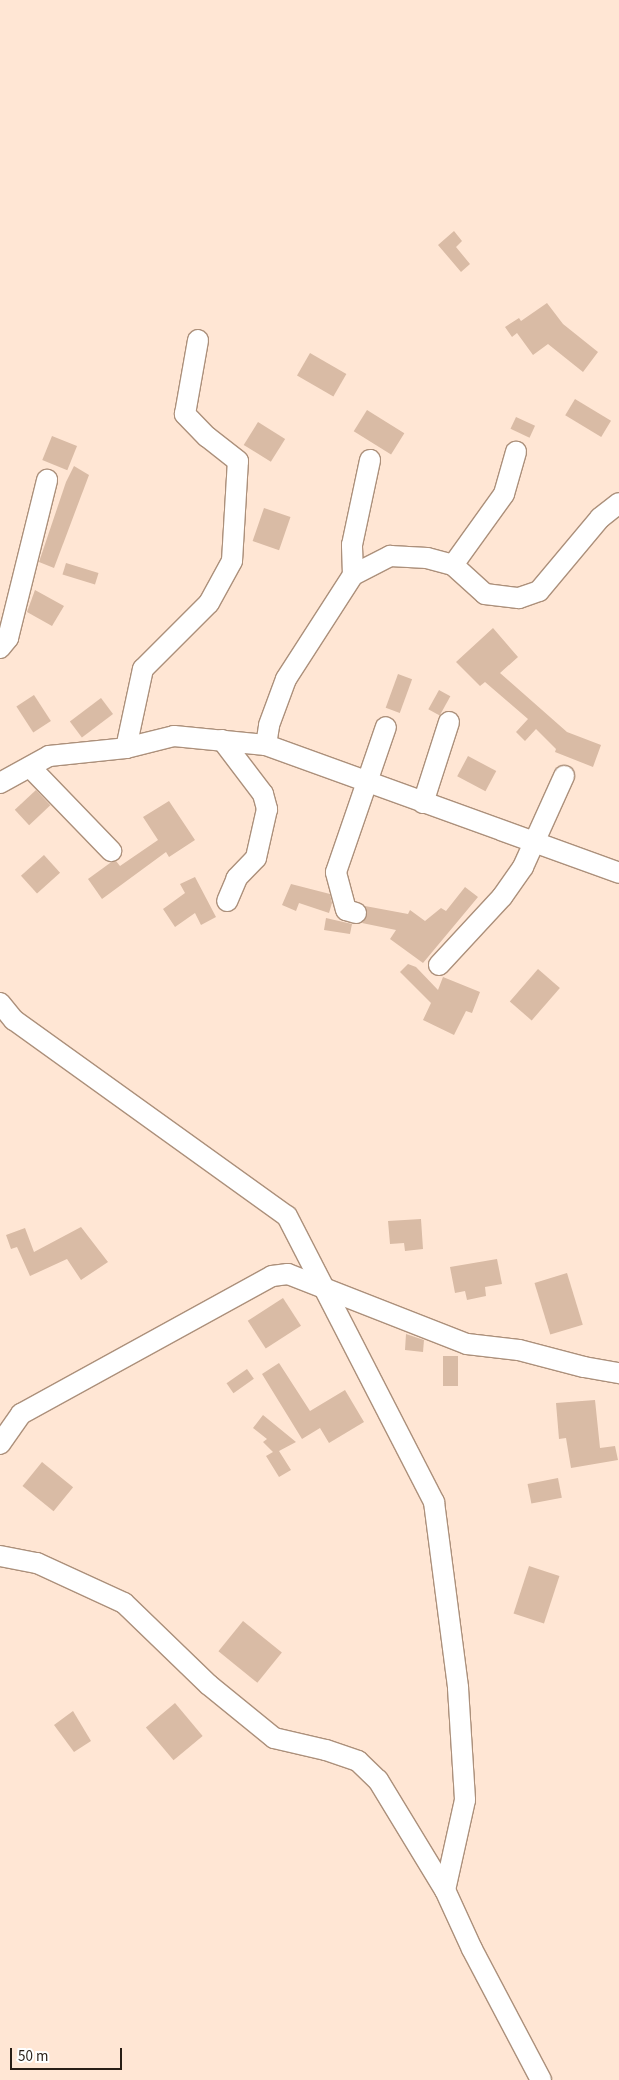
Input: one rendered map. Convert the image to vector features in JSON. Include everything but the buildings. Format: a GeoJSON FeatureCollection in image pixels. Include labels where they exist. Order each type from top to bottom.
{"type":"FeatureCollection","features":[{"type":"Feature","properties":{"kind":"street"},"geometry":{"type":"LineString","coordinates":[[126,748],[143,669],[209,603],[232,561],[238,461],[207,437],[185,414],[198,340]]}},
{"type":"Feature","properties":{"kind":"street"},"geometry":{"type":"LineString","coordinates":[[452,565],[504,494],[516,452]]}},
{"type":"Feature","properties":{"kind":"street"},"geometry":{"type":"LineString","coordinates":[[352,575],[352,545],[370,460]]}},
{"type":"Feature","properties":{"kind":"street"},"geometry":{"type":"LineString","coordinates":[[0,648],[8,638],[6,612],[47,480]]}},
{"type":"Feature","properties":{"kind":"street"},"geometry":{"type":"LineString","coordinates":[[266,745],[269,725],[286,679],[352,575],[390,556],[427,558],[452,565],[485,594],[519,598],[538,591],[600,518],[619,503]]}},
{"type":"Feature","properties":{"kind":"street"},"geometry":{"type":"LineString","coordinates":[[423,802],[449,722]]}},
{"type":"Feature","properties":{"kind":"street"},"geometry":{"type":"LineString","coordinates":[[356,913],[346,910],[336,872],[386,727]]}},
{"type":"Feature","properties":{"kind":"street"},"geometry":{"type":"LineString","coordinates":[[0,783],[49,756],[126,748],[174,736],[266,745],[619,872]]}},
{"type":"Feature","properties":{"kind":"street"},"geometry":{"type":"LineString","coordinates":[[222,740],[262,794],[268,809],[256,858],[237,878],[227,901]]}},
{"type":"Feature","properties":{"kind":"street"},"geometry":{"type":"LineString","coordinates":[[30,766],[111,851]]}},
{"type":"Feature","properties":{"kind":"street"},"geometry":{"type":"LineString","coordinates":[[439,966],[502,897],[523,867],[532,842],[564,776]]}},
{"type":"Feature","properties":{"kind":"street"},"geometry":{"type":"LineString","coordinates":[[0,1003],[14,1020],[288,1216],[434,1502],[458,1688],[465,1800],[445,1890]]}},
{"type":"Feature","properties":{"kind":"street"},"geometry":{"type":"LineString","coordinates":[[0,1444],[21,1414],[272,1276],[288,1274],[467,1344],[519,1350],[619,1373]]}},
{"type":"Feature","properties":{"kind":"street"},"geometry":{"type":"LineString","coordinates":[[0,1556],[37,1562],[124,1603],[209,1685],[274,1738],[326,1750],[358,1761],[378,1780],[445,1890],[472,1949],[541,2080]]}}]}
